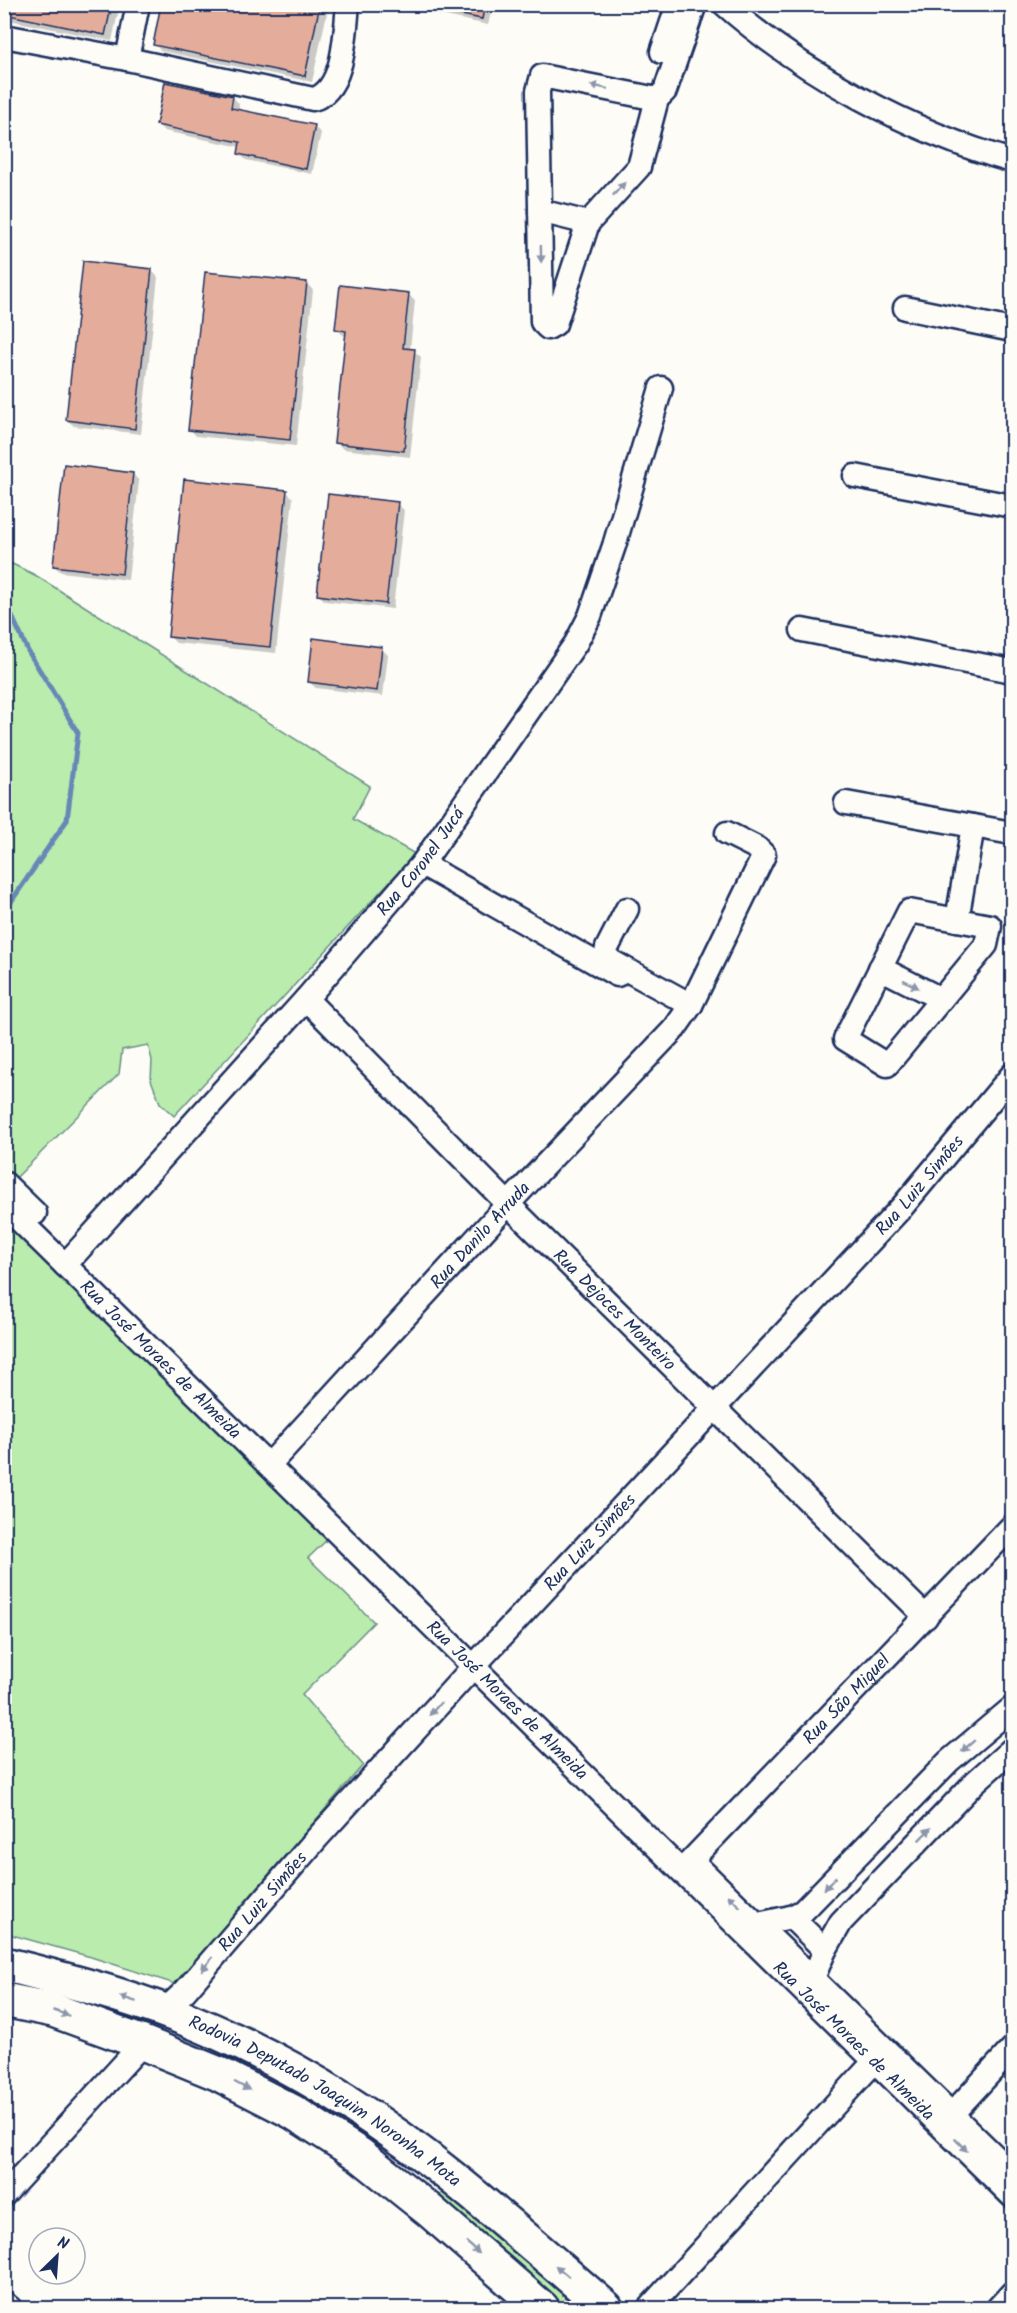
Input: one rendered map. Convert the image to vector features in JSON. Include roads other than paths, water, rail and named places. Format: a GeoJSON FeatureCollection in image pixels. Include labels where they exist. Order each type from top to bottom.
{"type":"FeatureCollection","features":[{"type":"Feature","properties":{"kind":"highway","name":"Rodovia Deputado Joaquim Noronha Mota"},"geometry":{"type":"LineString","coordinates":[[4,1964],[165,2010],[257,2051],[354,2107],[453,2178],[606,2308]]}},
{"type":"Feature","properties":{"kind":"highway","name":"Rodovia Deputado Joaquim Noronha Mota"},"geometry":{"type":"LineString","coordinates":[[4,2000],[53,2010],[143,2043],[230,2079],[293,2112],[360,2155],[429,2210],[542,2308]]}},
{"type":"Feature","properties":{"kind":"street"},"geometry":{"type":"LineString","coordinates":[[127,59],[138,4]]}},
{"type":"Feature","properties":{"kind":"street"},"geometry":{"type":"LineString","coordinates":[[4,36],[127,59],[313,99],[320,97],[332,84],[337,74],[343,51],[348,4]]}},
{"type":"Feature","properties":{"kind":"street"},"geometry":{"type":"LineString","coordinates":[[657,99],[652,86],[678,4]]}},
{"type":"Feature","properties":{"kind":"street"},"geometry":{"type":"LineString","coordinates":[[657,99],[542,76],[538,91],[542,322],[549,328],[555,324],[588,223],[639,167],[657,99],[665,91],[695,4]]}},
{"type":"Feature","properties":{"kind":"street"},"geometry":{"type":"LineString","coordinates":[[724,4],[805,64],[880,108],[963,145],[1012,161]]}},
{"type":"Feature","properties":{"kind":"street"},"geometry":{"type":"LineString","coordinates":[[540,211],[588,223]]}},
{"type":"Feature","properties":{"kind":"street"},"geometry":{"type":"LineString","coordinates":[[905,308],[1012,330]]}},
{"type":"Feature","properties":{"kind":"street","name":"Rua Coronel Jucá"},"geometry":{"type":"LineString","coordinates":[[71,1259],[306,999],[422,864],[583,632],[614,546],[661,388]]}},
{"type":"Feature","properties":{"kind":"street"},"geometry":{"type":"LineString","coordinates":[[855,476],[1012,506]]}},
{"type":"Feature","properties":{"kind":"street"},"geometry":{"type":"LineString","coordinates":[[802,630],[1012,671]]}},
{"type":"Feature","properties":{"kind":"street"},"geometry":{"type":"LineString","coordinates":[[846,803],[1012,833]]}},
{"type":"Feature","properties":{"kind":"street"},"geometry":{"type":"LineString","coordinates":[[957,920],[973,826]]}},
{"type":"Feature","properties":{"kind":"street","name":"Rua Danilo Arruda"},"geometry":{"type":"LineString","coordinates":[[274,1459],[508,1204],[675,1028],[688,1009],[764,855],[757,848],[727,833]]}},
{"type":"Feature","properties":{"kind":"street"},"geometry":{"type":"LineString","coordinates":[[422,864],[688,1009]]}},
{"type":"Feature","properties":{"kind":"street"},"geometry":{"type":"LineString","coordinates":[[627,909],[607,948],[606,954],[609,960],[688,1009]]}},
{"type":"Feature","properties":{"kind":"street"},"geometry":{"type":"LineString","coordinates":[[909,911],[957,920],[990,926],[986,945],[886,1065],[844,1039],[909,911]]}},
{"type":"Feature","properties":{"kind":"street"},"geometry":{"type":"LineString","coordinates":[[880,968],[941,999]]}},
{"type":"Feature","properties":{"kind":"street","name":"Rua Dejoces Monteiro"},"geometry":{"type":"LineString","coordinates":[[306,999],[508,1204],[926,1617]]}},
{"type":"Feature","properties":{"kind":"street","name":"Rua Luiz Simões"},"geometry":{"type":"LineString","coordinates":[[165,2010],[318,1837],[479,1661],[902,1207],[1012,1075]]}},
{"type":"Feature","properties":{"kind":"street","name":"Rua José Moraes de Almeida"},"geometry":{"type":"LineString","coordinates":[[4,1183],[71,1259],[880,2054],[1012,2196]]}},
{"type":"Feature","properties":{"kind":"street","name":"Rua José Moraes de Almeida"},"geometry":{"type":"LineString","coordinates":[[4,1205],[71,1259]]}},
{"type":"Feature","properties":{"kind":"street","name":"Rua São Miguel"},"geometry":{"type":"LineString","coordinates":[[686,1865],[1012,1526]]}},
{"type":"Feature","properties":{"kind":"street"},"geometry":{"type":"LineString","coordinates":[[758,1924],[791,1917],[803,1911],[949,1761],[1012,1708]]}},
{"type":"Feature","properties":{"kind":"street"},"geometry":{"type":"LineString","coordinates":[[808,1984],[842,1922],[950,1808],[1012,1749]]}},
{"type":"Feature","properties":{"kind":"street"},"geometry":{"type":"LineString","coordinates":[[926,1786],[950,1808]]}},
{"type":"Feature","properties":{"kind":"street"},"geometry":{"type":"LineString","coordinates":[[871,1840],[895,1864]]}},
{"type":"Feature","properties":{"kind":"street","name":"Rua José Moraes de Almeida"},"geometry":{"type":"LineString","coordinates":[[686,1865],[758,1924],[808,1984]]}},
{"type":"Feature","properties":{"kind":"street"},"geometry":{"type":"LineString","coordinates":[[791,1917],[825,1950]]}},
{"type":"Feature","properties":{"kind":"street"},"geometry":{"type":"LineString","coordinates":[[4,2195],[143,2043]]}},
{"type":"Feature","properties":{"kind":"street"},"geometry":{"type":"LineString","coordinates":[[952,2114],[1012,2049]]}},
{"type":"Feature","properties":{"kind":"street"},"geometry":{"type":"LineString","coordinates":[[649,2308],[880,2054]]}},
{"type":"Feature","properties":{"kind":"street","name":"Rua José Moraes de Almeida"},"geometry":{"type":"LineString","coordinates":[[880,2054],[952,2114],[1012,2173]]}},
{"type":"Feature","properties":{"kind":"street"},"geometry":{"type":"LineString","coordinates":[[998,2308],[1012,2293]]}},
{"type":"Feature","properties":{"kind":"street"},"geometry":{"type":"LineString","coordinates":[[4,2303],[10,2308]]}},
{"type":"Feature","properties":{"kind":"waterway"},"geometry":{"type":"LineString","coordinates":[[4,599],[28,651],[78,733],[67,820],[4,912]]}}]}
